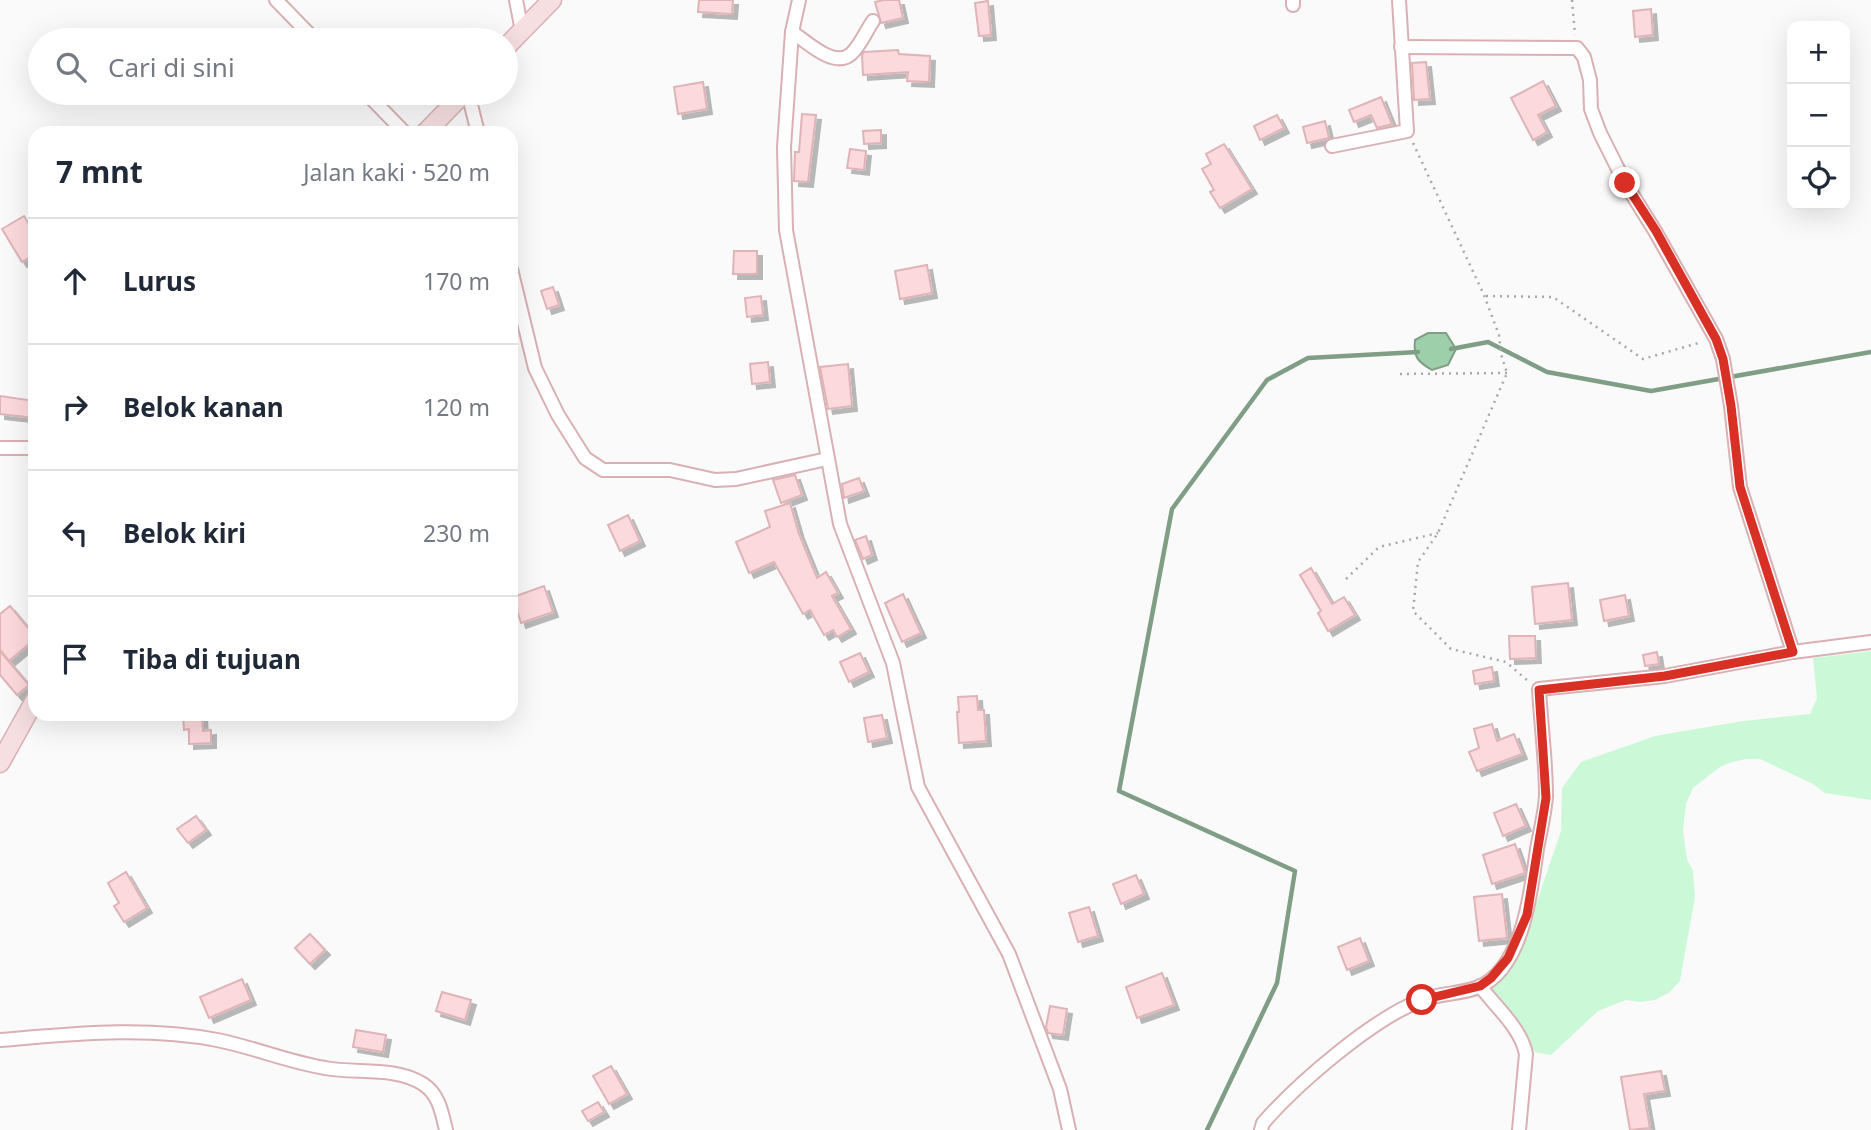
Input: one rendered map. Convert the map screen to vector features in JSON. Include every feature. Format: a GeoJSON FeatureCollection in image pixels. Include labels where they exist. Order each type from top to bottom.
{"type":"FeatureCollection","features":[{"type":"Feature","properties":{"kind":"street"},"geometry":{"type":"LineString","coordinates":[[276,0],[303,28]]}},
{"type":"Feature","properties":{"kind":"street"},"geometry":{"type":"LineString","coordinates":[[516,0],[523,31]]}},
{"type":"Feature","properties":{"kind":"street"},"geometry":{"type":"LineString","coordinates":[[518,36],[552,0]]}},
{"type":"Feature","properties":{"kind":"street"},"geometry":{"type":"LineString","coordinates":[[799,0],[792,32],[784,147],[786,230],[840,524],[893,663],[918,787],[1009,954],[1060,1089],[1069,1130]]}},
{"type":"Feature","properties":{"kind":"street"},"geometry":{"type":"LineString","coordinates":[[1332,146],[1407,131],[1399,0]]}},
{"type":"Feature","properties":{"kind":"street"},"geometry":{"type":"LineString","coordinates":[[792,32],[831,57],[844,58],[852,54],[873,21]]}},
{"type":"Feature","properties":{"kind":"street"},"geometry":{"type":"LineString","coordinates":[[1401,47],[1577,48],[1584,57],[1590,80],[1591,108],[1600,133],[1625,183],[1656,231],[1716,339],[1723,359],[1731,406],[1740,487],[1793,652]]}},
{"type":"Feature","properties":{"kind":"street"},"geometry":{"type":"LineString","coordinates":[[378,105],[398,126]]}},
{"type":"Feature","properties":{"kind":"street"},"geometry":{"type":"LineString","coordinates":[[432,126],[454,105]]}},
{"type":"Feature","properties":{"kind":"street"},"geometry":{"type":"LineString","coordinates":[[470,105],[476,126]]}},
{"type":"Feature","properties":{"kind":"street"},"geometry":{"type":"LineString","coordinates":[[518,298],[535,368],[558,415],[585,458],[603,470],[670,470],[715,480],[736,479],[827,459]]}},
{"type":"Feature","properties":{"kind":"street"},"geometry":{"type":"LineString","coordinates":[[0,449],[28,448]]}},
{"type":"Feature","properties":{"kind":"street"},"geometry":{"type":"LineString","coordinates":[[1261,1130],[1263,1124],[1293,1091],[1339,1052],[1383,1021],[1422,1000],[1480,986],[1501,969],[1508,958],[1527,915],[1546,798],[1539,690],[1665,676],[1793,652],[1871,642]]}},
{"type":"Feature","properties":{"kind":"street"},"geometry":{"type":"LineString","coordinates":[[0,763],[28,713]]}},
{"type":"Feature","properties":{"kind":"street"},"geometry":{"type":"LineString","coordinates":[[1480,986],[1525,1046],[1519,1130]]}},
{"type":"Feature","properties":{"kind":"street"},"geometry":{"type":"LineString","coordinates":[[0,1040],[97,1032],[172,1033],[219,1041],[326,1069],[399,1075],[426,1085],[434,1094],[446,1130]]}},
{"type":"Feature","properties":{"kind":"path"},"geometry":{"type":"LineString","coordinates":[[1572,0],[1577,48]]}},
{"type":"Feature","properties":{"kind":"path"},"geometry":{"type":"LineString","coordinates":[[1407,131],[1485,295],[1499,335],[1507,373],[1438,533],[1418,562],[1413,611],[1451,649],[1506,662],[1539,690]]}},
{"type":"Feature","properties":{"kind":"path"},"geometry":{"type":"LineString","coordinates":[[1485,295],[1553,297],[1643,359],[1716,339]]}},
{"type":"Feature","properties":{"kind":"path"},"geometry":{"type":"LineString","coordinates":[[1400,373],[1507,373]]}},
{"type":"Feature","properties":{"kind":"path"},"geometry":{"type":"LineString","coordinates":[[1346,579],[1379,547],[1438,533]]}},
{"type":"Feature","properties":{"kind":"shaded area"},"geometry":{"type":"Polygon","coordinates":[[[1428,333],[1446,333],[1456,349],[1448,365],[1432,370],[1418,358],[1415,340],[1428,333]]]}},
{"type":"Feature","properties":{"kind":"shaded area"},"geometry":{"type":"Polygon","coordinates":[[[1871,651],[1871,800],[1825,793],[1813,784],[1760,759],[1746,759],[1720,767],[1693,788],[1686,804],[1683,831],[1687,859],[1693,871],[1695,897],[1680,981],[1670,992],[1655,1000],[1626,1000],[1598,1011],[1551,1055],[1535,1052],[1491,988],[1512,966],[1520,951],[1561,831],[1562,788],[1581,762],[1655,736],[1743,721],[1810,714],[1817,698],[1813,658],[1871,651]]]}},
{"type":"Feature","properties":{"kind":"building"},"geometry":{"type":"Polygon","coordinates":[[[699,0],[733,0],[732,14],[698,12],[699,0]]]}},
{"type":"Feature","properties":{"kind":"building"},"geometry":{"type":"Polygon","coordinates":[[[899,0],[903,18],[881,23],[875,2],[899,0]]]}},
{"type":"Feature","properties":{"kind":"building"},"geometry":{"type":"Polygon","coordinates":[[[988,1],[991,35],[979,36],[975,3],[988,1]]]}},
{"type":"Feature","properties":{"kind":"building"},"geometry":{"type":"Polygon","coordinates":[[[1651,9],[1653,35],[1635,37],[1633,11],[1651,9]]]}},
{"type":"Feature","properties":{"kind":"building"},"geometry":{"type":"Polygon","coordinates":[[[898,50],[899,54],[930,56],[929,82],[907,81],[908,72],[863,75],[864,52],[898,50]]]}},
{"type":"Feature","properties":{"kind":"building"},"geometry":{"type":"Polygon","coordinates":[[[1426,62],[1430,99],[1414,100],[1412,63],[1426,62]]]}},
{"type":"Feature","properties":{"kind":"building"},"geometry":{"type":"Polygon","coordinates":[[[1543,81],[1556,106],[1538,115],[1547,132],[1533,140],[1511,98],[1543,81]]]}},
{"type":"Feature","properties":{"kind":"building"},"geometry":{"type":"Polygon","coordinates":[[[703,82],[707,109],[678,114],[674,87],[703,82]]]}},
{"type":"Feature","properties":{"kind":"building"},"geometry":{"type":"Polygon","coordinates":[[[1381,97],[1392,124],[1377,128],[1371,115],[1354,122],[1349,110],[1381,97]]]}},
{"type":"Feature","properties":{"kind":"building"},"geometry":{"type":"Polygon","coordinates":[[[802,114],[816,115],[808,182],[794,181],[795,152],[799,152],[802,114]]]}},
{"type":"Feature","properties":{"kind":"building"},"geometry":{"type":"Polygon","coordinates":[[[1277,115],[1284,128],[1260,140],[1254,126],[1277,115]]]}},
{"type":"Feature","properties":{"kind":"building"},"geometry":{"type":"Polygon","coordinates":[[[1325,121],[1329,138],[1307,143],[1303,127],[1325,121]]]}},
{"type":"Feature","properties":{"kind":"building"},"geometry":{"type":"Polygon","coordinates":[[[881,130],[881,143],[864,144],[863,131],[881,130]]]}},
{"type":"Feature","properties":{"kind":"building"},"geometry":{"type":"Polygon","coordinates":[[[1224,144],[1252,189],[1220,208],[1210,192],[1214,190],[1202,169],[1211,164],[1206,154],[1224,144]]]}},
{"type":"Feature","properties":{"kind":"building"},"geometry":{"type":"Polygon","coordinates":[[[850,149],[866,151],[864,170],[847,168],[850,149]]]}},
{"type":"Feature","properties":{"kind":"building"},"geometry":{"type":"Polygon","coordinates":[[[24,216],[28,223],[28,258],[22,262],[2,229],[24,216]]]}},
{"type":"Feature","properties":{"kind":"building"},"geometry":{"type":"Polygon","coordinates":[[[734,251],[757,251],[757,274],[733,274],[734,251]]]}},
{"type":"Feature","properties":{"kind":"building"},"geometry":{"type":"Polygon","coordinates":[[[927,265],[932,293],[900,299],[895,271],[927,265]]]}},
{"type":"Feature","properties":{"kind":"building"},"geometry":{"type":"Polygon","coordinates":[[[553,287],[559,305],[547,309],[541,291],[553,287]]]}},
{"type":"Feature","properties":{"kind":"building"},"geometry":{"type":"Polygon","coordinates":[[[761,296],[763,315],[747,317],[745,298],[761,296]]]}},
{"type":"Feature","properties":{"kind":"building"},"geometry":{"type":"Polygon","coordinates":[[[768,362],[770,382],[752,384],[750,364],[768,362]]]}},
{"type":"Feature","properties":{"kind":"building"},"geometry":{"type":"Polygon","coordinates":[[[848,364],[852,406],[828,409],[820,367],[848,364]]]}},
{"type":"Feature","properties":{"kind":"building"},"geometry":{"type":"Polygon","coordinates":[[[0,396],[28,400],[28,417],[0,414],[0,396]]]}},
{"type":"Feature","properties":{"kind":"building"},"geometry":{"type":"Polygon","coordinates":[[[795,475],[802,495],[781,503],[773,480],[795,475]]]}},
{"type":"Feature","properties":{"kind":"building"},"geometry":{"type":"Polygon","coordinates":[[[859,478],[864,491],[844,498],[842,484],[859,478]]]}},
{"type":"Feature","properties":{"kind":"building"},"geometry":{"type":"Polygon","coordinates":[[[790,503],[817,578],[826,572],[838,593],[832,596],[851,629],[837,637],[833,630],[824,635],[810,610],[803,614],[774,562],[749,573],[736,542],[770,527],[765,511],[790,503]]]}},
{"type":"Feature","properties":{"kind":"building"},"geometry":{"type":"Polygon","coordinates":[[[628,515],[640,541],[620,551],[608,525],[628,515]]]}},
{"type":"Feature","properties":{"kind":"building"},"geometry":{"type":"Polygon","coordinates":[[[866,536],[872,555],[863,559],[855,540],[866,536]]]}},
{"type":"Feature","properties":{"kind":"building"},"geometry":{"type":"Polygon","coordinates":[[[1311,568],[1332,604],[1344,597],[1355,615],[1328,631],[1318,613],[1321,611],[1300,575],[1311,568]]]}},
{"type":"Feature","properties":{"kind":"building"},"geometry":{"type":"Polygon","coordinates":[[[1568,583],[1572,620],[1535,624],[1532,587],[1568,583]]]}},
{"type":"Feature","properties":{"kind":"building"},"geometry":{"type":"Polygon","coordinates":[[[544,586],[553,612],[521,623],[518,595],[544,586]]]}},
{"type":"Feature","properties":{"kind":"building"},"geometry":{"type":"Polygon","coordinates":[[[903,594],[921,633],[902,642],[885,603],[903,594]]]}},
{"type":"Feature","properties":{"kind":"building"},"geometry":{"type":"Polygon","coordinates":[[[1625,595],[1629,616],[1604,621],[1600,600],[1625,595]]]}},
{"type":"Feature","properties":{"kind":"building"},"geometry":{"type":"Polygon","coordinates":[[[10,606],[28,628],[28,645],[9,661],[0,650],[0,614],[10,606]]]}},
{"type":"Feature","properties":{"kind":"building"},"geometry":{"type":"Polygon","coordinates":[[[1509,636],[1535,636],[1536,658],[1510,659],[1509,636]]]}},
{"type":"Feature","properties":{"kind":"building"},"geometry":{"type":"Polygon","coordinates":[[[0,651],[28,686],[17,695],[0,675],[0,651]]]}},
{"type":"Feature","properties":{"kind":"building"},"geometry":{"type":"Polygon","coordinates":[[[1657,652],[1659,664],[1645,666],[1643,655],[1657,652]]]}},
{"type":"Feature","properties":{"kind":"building"},"geometry":{"type":"Polygon","coordinates":[[[860,653],[869,672],[849,682],[840,662],[860,653]]]}},
{"type":"Feature","properties":{"kind":"building"},"geometry":{"type":"Polygon","coordinates":[[[1492,667],[1494,681],[1475,684],[1473,671],[1492,667]]]}},
{"type":"Feature","properties":{"kind":"building"},"geometry":{"type":"Polygon","coordinates":[[[977,696],[978,710],[984,710],[986,741],[959,743],[958,697],[977,696]]]}},
{"type":"Feature","properties":{"kind":"building"},"geometry":{"type":"Polygon","coordinates":[[[882,715],[887,738],[868,742],[864,718],[882,715]]]}},
{"type":"Feature","properties":{"kind":"building"},"geometry":{"type":"Polygon","coordinates":[[[183,721],[202,721],[203,731],[211,730],[211,743],[189,744],[189,729],[184,730],[183,721]]]}},
{"type":"Feature","properties":{"kind":"building"},"geometry":{"type":"Polygon","coordinates":[[[1492,724],[1497,741],[1514,734],[1522,754],[1477,771],[1469,752],[1479,748],[1474,729],[1492,724]]]}},
{"type":"Feature","properties":{"kind":"building"},"geometry":{"type":"Polygon","coordinates":[[[1516,804],[1526,826],[1503,836],[1494,813],[1516,804]]]}},
{"type":"Feature","properties":{"kind":"building"},"geometry":{"type":"Polygon","coordinates":[[[196,816],[206,830],[188,843],[177,829],[196,816]]]}},
{"type":"Feature","properties":{"kind":"building"},"geometry":{"type":"Polygon","coordinates":[[[1515,844],[1525,873],[1492,884],[1483,855],[1515,844]]]}},
{"type":"Feature","properties":{"kind":"building"},"geometry":{"type":"Polygon","coordinates":[[[126,872],[147,908],[124,922],[114,906],[119,903],[108,883],[126,872]]]}},
{"type":"Feature","properties":{"kind":"building"},"geometry":{"type":"Polygon","coordinates":[[[1136,875],[1144,894],[1121,904],[1113,884],[1136,875]]]}},
{"type":"Feature","properties":{"kind":"building"},"geometry":{"type":"Polygon","coordinates":[[[1502,894],[1507,938],[1479,941],[1474,897],[1502,894]]]}},
{"type":"Feature","properties":{"kind":"building"},"geometry":{"type":"Polygon","coordinates":[[[1089,907],[1098,936],[1078,942],[1069,913],[1089,907]]]}},
{"type":"Feature","properties":{"kind":"building"},"geometry":{"type":"Polygon","coordinates":[[[310,934],[325,950],[310,964],[295,948],[310,934]]]}},
{"type":"Feature","properties":{"kind":"building"},"geometry":{"type":"Polygon","coordinates":[[[1360,938],[1369,961],[1347,970],[1338,947],[1360,938]]]}},
{"type":"Feature","properties":{"kind":"building"},"geometry":{"type":"Polygon","coordinates":[[[1162,973],[1174,1005],[1137,1018],[1126,987],[1162,973]]]}},
{"type":"Feature","properties":{"kind":"building"},"geometry":{"type":"Polygon","coordinates":[[[242,979],[251,1000],[209,1018],[200,997],[242,979]]]}},
{"type":"Feature","properties":{"kind":"building"},"geometry":{"type":"Polygon","coordinates":[[[442,992],[471,1000],[465,1020],[436,1011],[442,992]]]}},
{"type":"Feature","properties":{"kind":"building"},"geometry":{"type":"Polygon","coordinates":[[[1050,1006],[1067,1009],[1063,1035],[1048,1033],[1046,1027],[1050,1006]]]}},
{"type":"Feature","properties":{"kind":"building"},"geometry":{"type":"Polygon","coordinates":[[[356,1030],[386,1035],[383,1052],[353,1047],[356,1030]]]}},
{"type":"Feature","properties":{"kind":"building"},"geometry":{"type":"Polygon","coordinates":[[[611,1066],[627,1094],[609,1104],[593,1076],[611,1066]]]}},
{"type":"Feature","properties":{"kind":"building"},"geometry":{"type":"Polygon","coordinates":[[[1661,1071],[1665,1091],[1644,1094],[1650,1128],[1630,1130],[1621,1077],[1661,1071]]]}},
{"type":"Feature","properties":{"kind":"building"},"geometry":{"type":"Polygon","coordinates":[[[598,1102],[604,1112],[588,1121],[582,1111],[598,1102]]]}},
{"type":"Feature","properties":{"kind":"waterway"},"geometry":{"type":"LineString","coordinates":[[1451,349],[1488,342],[1547,372],[1651,391],[1871,352]]}},
{"type":"Feature","properties":{"kind":"waterway"},"geometry":{"type":"LineString","coordinates":[[1207,1130],[1277,983],[1295,871],[1119,791],[1172,509],[1267,380],[1308,358],[1418,352]]}},
{"type":"Feature","properties":{"kind":"route"},"geometry":{"type":"LineString","coordinates":[[1422,1000],[1480,986],[1491,978],[1508,958],[1527,915],[1546,798],[1539,690],[1665,676],[1793,652],[1740,487],[1731,406],[1723,359],[1716,339],[1656,231],[1625,183]]}}]}
